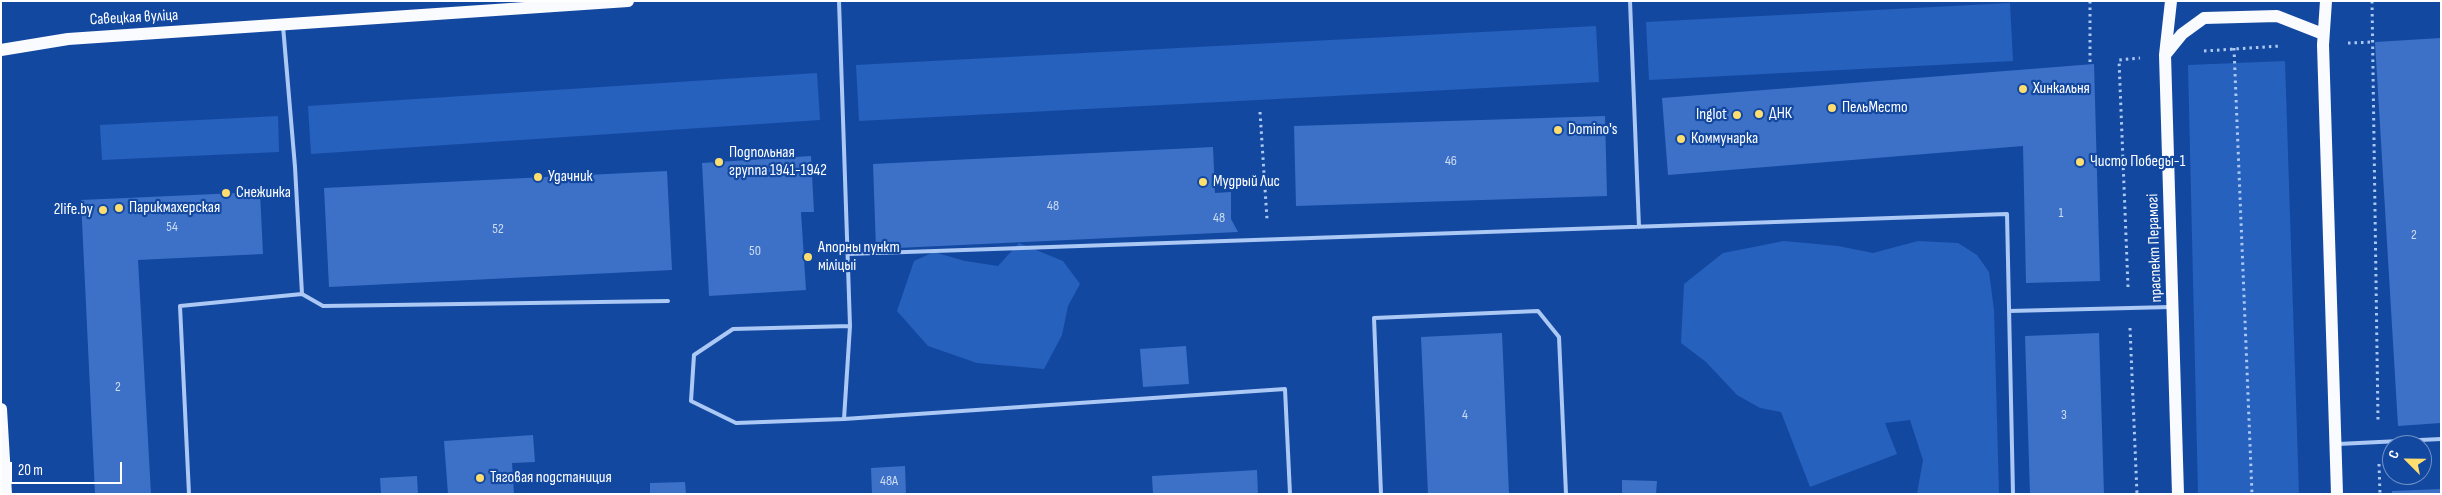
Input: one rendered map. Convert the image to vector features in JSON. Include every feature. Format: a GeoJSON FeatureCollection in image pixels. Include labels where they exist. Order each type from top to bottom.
{"type":"FeatureCollection","features":[{"type":"Feature","properties":{"kind":"main road","name":"Савецкая вуліца"},"geometry":{"type":"LineString","coordinates":[[1,50],[68,39],[283,26],[628,1]]}},
{"type":"Feature","properties":{"kind":"main road","name":"праспект Перамогі"},"geometry":{"type":"LineString","coordinates":[[2171,1],[2166,55],[2178,494]]}},
{"type":"Feature","properties":{"kind":"main road"},"geometry":{"type":"LineString","coordinates":[[2326,1],[2323,39],[2337,494]]}},
{"type":"Feature","properties":{"kind":"main road"},"geometry":{"type":"LineString","coordinates":[[2166,55],[2182,34],[2204,18],[2277,16],[2323,39]]}},
{"type":"Feature","properties":{"kind":"main road"},"geometry":{"type":"LineString","coordinates":[[1,409],[6,494]]}},
{"type":"Feature","properties":{"kind":"lane"},"geometry":{"type":"LineString","coordinates":[[839,1],[850,326],[844,419]]}},
{"type":"Feature","properties":{"kind":"lane"},"geometry":{"type":"LineString","coordinates":[[1630,1],[1639,227]]}},
{"type":"Feature","properties":{"kind":"lane"},"geometry":{"type":"LineString","coordinates":[[283,26],[295,167],[302,294]]}},
{"type":"Feature","properties":{"kind":"lane"},"geometry":{"type":"LineString","coordinates":[[848,254],[2006,214],[2013,494]]}},
{"type":"Feature","properties":{"kind":"lane"},"geometry":{"type":"LineString","coordinates":[[189,494],[180,306],[302,294],[323,306],[668,301]]}},
{"type":"Feature","properties":{"kind":"lane"},"geometry":{"type":"LineString","coordinates":[[2009,311],[2173,306]]}},
{"type":"Feature","properties":{"kind":"lane"},"geometry":{"type":"LineString","coordinates":[[1382,494],[1374,318],[1538,311],[1559,337],[1566,494]]}},
{"type":"Feature","properties":{"kind":"lane"},"geometry":{"type":"LineString","coordinates":[[850,326],[733,329],[694,356],[691,401],[736,423],[844,419],[1285,389],[1290,494]]}},
{"type":"Feature","properties":{"kind":"lane"},"geometry":{"type":"LineString","coordinates":[[2336,444],[2441,440]]}},
{"type":"Feature","properties":{"kind":"path"},"geometry":{"type":"LineString","coordinates":[[2090,1],[2090,62]]}},
{"type":"Feature","properties":{"kind":"path"},"geometry":{"type":"LineString","coordinates":[[2372,1],[2380,494]]}},
{"type":"Feature","properties":{"kind":"path"},"geometry":{"type":"LineString","coordinates":[[2166,55],[2323,39]]}},
{"type":"Feature","properties":{"kind":"path"},"geometry":{"type":"LineString","coordinates":[[2234,48],[2252,494]]}},
{"type":"Feature","properties":{"kind":"path"},"geometry":{"type":"LineString","coordinates":[[2119,60],[2137,494]]}},
{"type":"Feature","properties":{"kind":"path"},"geometry":{"type":"LineString","coordinates":[[1260,112],[1269,240]]}},
{"type":"Feature","properties":{"kind":"shaded area"},"geometry":{"type":"Polygon","coordinates":[[[2010,3],[2013,61],[1649,80],[1646,22],[2010,3]]]}},
{"type":"Feature","properties":{"kind":"shaded area"},"geometry":{"type":"Polygon","coordinates":[[[1596,26],[1599,82],[859,121],[856,65],[1596,26]]]}},
{"type":"Feature","properties":{"kind":"shaded area"},"geometry":{"type":"Polygon","coordinates":[[[2285,61],[2299,494],[2198,494],[2188,65],[2285,61]]]}},
{"type":"Feature","properties":{"kind":"shaded area"},"geometry":{"type":"Polygon","coordinates":[[[817,73],[820,120],[311,154],[308,106],[817,73]]]}},
{"type":"Feature","properties":{"kind":"shaded area"},"geometry":{"type":"Polygon","coordinates":[[[278,116],[279,152],[102,160],[100,125],[278,116]]]}},
{"type":"Feature","properties":{"kind":"shaded area"},"geometry":{"type":"Polygon","coordinates":[[[1784,241],[1838,246],[1873,253],[1918,241],[1958,243],[1977,255],[1989,272],[1994,310],[1999,494],[1917,494],[1923,460],[1910,420],[1885,423],[1897,454],[1810,487],[1781,412],[1760,408],[1737,395],[1706,362],[1681,343],[1684,284],[1723,253],[1784,241]]]}},
{"type":"Feature","properties":{"kind":"shaded area"},"geometry":{"type":"Polygon","coordinates":[[[1019,243],[1063,261],[1080,284],[1068,306],[1062,335],[1044,369],[977,363],[928,346],[897,311],[914,261],[934,252],[965,261],[998,266],[1019,243]]]}},
{"type":"Feature","properties":{"kind":"building"},"geometry":{"type":"Polygon","coordinates":[[[2441,38],[2441,423],[2398,426],[2375,42],[2441,38]]]}},
{"type":"Feature","properties":{"kind":"building"},"geometry":{"type":"Polygon","coordinates":[[[2094,64],[2100,281],[2026,283],[2023,146],[1668,175],[1662,98],[2094,64]]]}},
{"type":"Feature","properties":{"kind":"building"},"geometry":{"type":"Polygon","coordinates":[[[1605,116],[1607,196],[1296,206],[1294,126],[1605,116]]]}},
{"type":"Feature","properties":{"kind":"building"},"geometry":{"type":"Polygon","coordinates":[[[1213,147],[1215,193],[1231,192],[1231,219],[1238,232],[876,249],[873,164],[1213,147]]]}},
{"type":"Feature","properties":{"kind":"building"},"geometry":{"type":"Polygon","coordinates":[[[811,156],[814,212],[801,212],[806,290],[709,296],[702,163],[811,156]]]}},
{"type":"Feature","properties":{"kind":"building"},"geometry":{"type":"Polygon","coordinates":[[[667,171],[672,270],[329,287],[324,188],[667,171]]]}},
{"type":"Feature","properties":{"kind":"building"},"geometry":{"type":"Polygon","coordinates":[[[260,192],[263,254],[138,260],[151,494],[95,494],[81,200],[260,192]]]}},
{"type":"Feature","properties":{"kind":"building"},"geometry":{"type":"Polygon","coordinates":[[[1502,333],[1509,494],[1428,494],[1421,337],[1502,333]]]}},
{"type":"Feature","properties":{"kind":"building"},"geometry":{"type":"Polygon","coordinates":[[[2099,333],[2104,494],[2030,494],[2025,336],[2099,333]]]}},
{"type":"Feature","properties":{"kind":"building"},"geometry":{"type":"Polygon","coordinates":[[[1186,346],[1189,384],[1143,387],[1140,349],[1186,346]]]}},
{"type":"Feature","properties":{"kind":"building","name":"Тяговая подстаниция"},"geometry":{"type":"Polygon","coordinates":[[[533,435],[535,462],[512,463],[514,494],[448,494],[444,441],[533,435]]]}},
{"type":"Feature","properties":{"kind":"building"},"geometry":{"type":"Polygon","coordinates":[[[905,466],[906,494],[872,494],[871,468],[905,466]]]}},
{"type":"Feature","properties":{"kind":"building"},"geometry":{"type":"Polygon","coordinates":[[[1257,470],[1258,494],[1153,494],[1152,476],[1257,470]]]}},
{"type":"Feature","properties":{"kind":"building"},"geometry":{"type":"Polygon","coordinates":[[[417,476],[418,494],[381,494],[380,478],[417,476]]]}},
{"type":"Feature","properties":{"kind":"building"},"geometry":{"type":"Polygon","coordinates":[[[1622,480],[1657,481],[1656,494],[1622,494],[1622,480]]]}},
{"type":"Feature","properties":{"kind":"building"},"geometry":{"type":"Polygon","coordinates":[[[685,482],[686,494],[650,494],[650,483],[685,482]]]}},
{"type":"Feature","properties":{"kind":"building"},"geometry":{"type":"Polygon","coordinates":[[[2441,489],[2441,494],[2392,494],[2392,491],[2441,489]]]}},
{"type":"Feature","properties":{"kind":"place","name":"Хинкальня"},"geometry":{"type":"Point","coordinates":[2023,89]}},
{"type":"Feature","properties":{"kind":"place","name":"ПельМесто"},"geometry":{"type":"Point","coordinates":[1832,108]}},
{"type":"Feature","properties":{"kind":"place","name":"ДНК"},"geometry":{"type":"Point","coordinates":[1759,114]}},
{"type":"Feature","properties":{"kind":"place","name":"Inglot"},"geometry":{"type":"Point","coordinates":[1737,115]}},
{"type":"Feature","properties":{"kind":"place","name":"Domino's"},"geometry":{"type":"Point","coordinates":[1558,130]}},
{"type":"Feature","properties":{"kind":"place","name":"Коммунарка"},"geometry":{"type":"Point","coordinates":[1681,139]}},
{"type":"Feature","properties":{"kind":"place","name":"Подпольная группа 1941-1942"},"geometry":{"type":"Point","coordinates":[719,162]}},
{"type":"Feature","properties":{"kind":"place","name":"Чисто Победы-1"},"geometry":{"type":"Point","coordinates":[2080,162]}},
{"type":"Feature","properties":{"kind":"place","name":"Удачник"},"geometry":{"type":"Point","coordinates":[538,177]}},
{"type":"Feature","properties":{"kind":"place","name":"Мудрый Лис"},"geometry":{"type":"Point","coordinates":[1203,182]}},
{"type":"Feature","properties":{"kind":"place","name":"Снежинка"},"geometry":{"type":"Point","coordinates":[226,193]}},
{"type":"Feature","properties":{"kind":"place","name":"Парикмахерская"},"geometry":{"type":"Point","coordinates":[119,208]}},
{"type":"Feature","properties":{"kind":"place","name":"2life.by"},"geometry":{"type":"Point","coordinates":[103,210]}},
{"type":"Feature","properties":{"kind":"place","name":"Апорны пункт міліцыі"},"geometry":{"type":"Point","coordinates":[808,257]}},
{"type":"Feature","properties":{"kind":"place","name":"Тяговая подстаниция"},"geometry":{"type":"Point","coordinates":[480,478]}}]}
